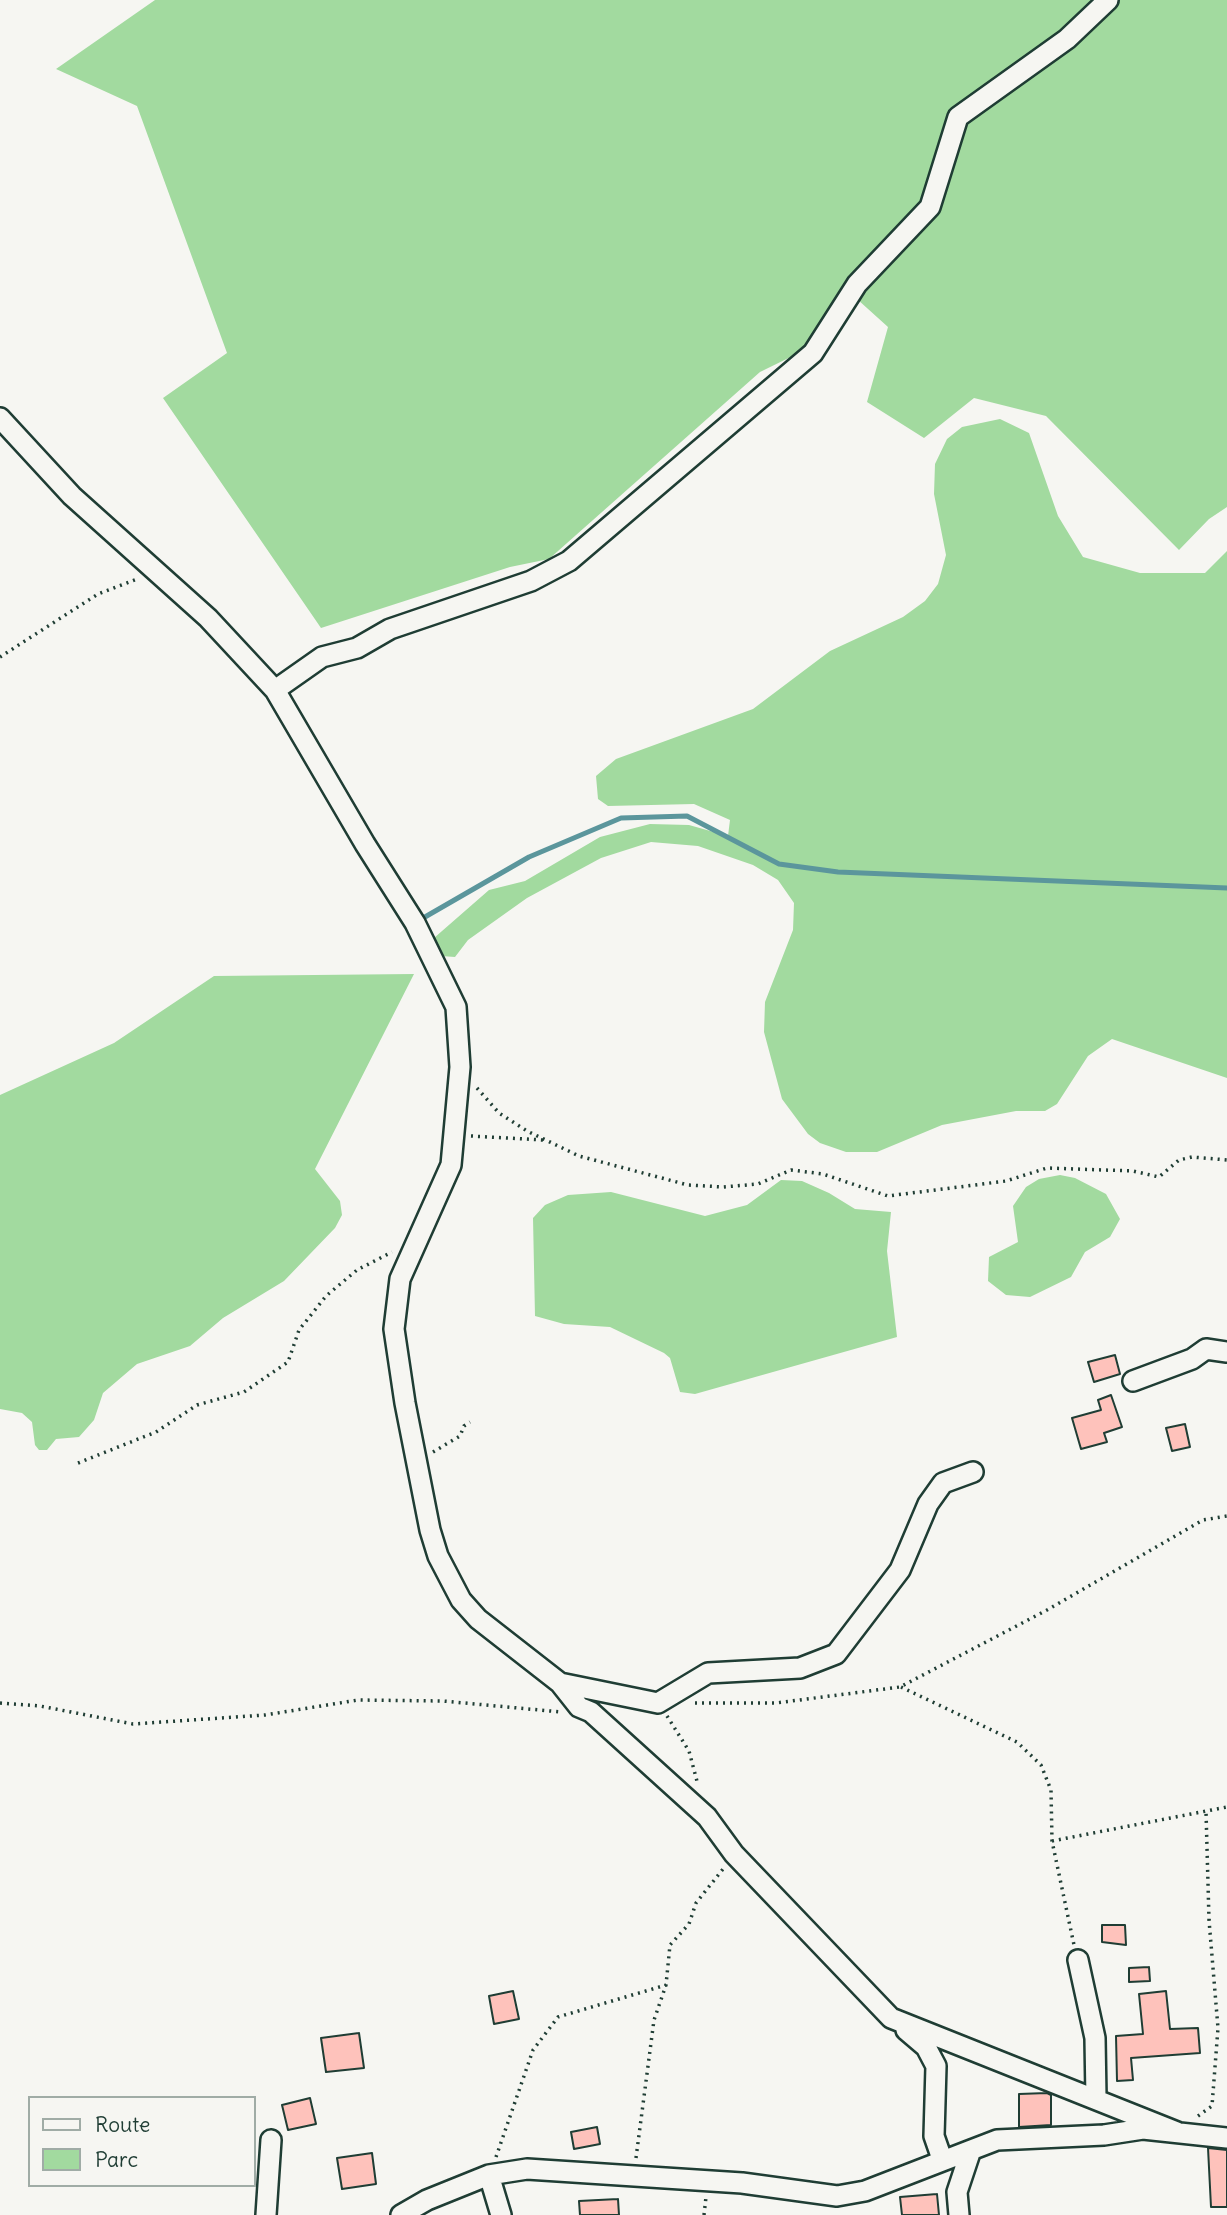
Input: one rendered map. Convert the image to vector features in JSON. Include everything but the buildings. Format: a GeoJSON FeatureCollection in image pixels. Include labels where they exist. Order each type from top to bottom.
{"type":"FeatureCollection","features":[{"type":"Feature","properties":{"kind":"street"},"geometry":{"type":"LineString","coordinates":[[275,690],[322,657],[357,648],[390,629],[531,581],[552,572],[590,544],[813,353],[857,284],[930,207],[958,117],[1067,39],[1108,0]]}},
{"type":"Feature","properties":{"kind":"street"},"geometry":{"type":"LineString","coordinates":[[0,418],[72,496],[163,574],[275,690],[365,844],[415,923],[456,1007],[460,1067],[451,1165],[400,1279],[394,1329],[405,1403],[438,1556],[461,1601],[478,1619],[560,1682],[579,1707],[591,1712],[707,1817],[734,1854],[891,2018],[926,2047],[936,2066],[934,2136],[942,2159]]}},
{"type":"Feature","properties":{"kind":"street"},"geometry":{"type":"LineString","coordinates":[[1133,1381],[1192,1359],[1206,1349],[1227,1352]]}},
{"type":"Feature","properties":{"kind":"street"},"geometry":{"type":"LineString","coordinates":[[560,1682],[658,1703],[708,1673],[800,1668],[836,1654],[900,1570],[929,1504],[943,1483],[973,1472]]}},
{"type":"Feature","properties":{"kind":"street"},"geometry":{"type":"LineString","coordinates":[[1078,1960],[1096,2038],[1096,2098]]}},
{"type":"Feature","properties":{"kind":"street"},"geometry":{"type":"LineString","coordinates":[[891,2018],[1177,2132]]}},
{"type":"Feature","properties":{"kind":"street"},"geometry":{"type":"LineString","coordinates":[[401,2215],[427,2200],[489,2175],[527,2169],[743,2183],[837,2196],[865,2191],[997,2140],[1104,2135],[1143,2129],[1227,2138]]}},
{"type":"Feature","properties":{"kind":"street"},"geometry":{"type":"LineString","coordinates":[[266,2215],[271,2140]]}},
{"type":"Feature","properties":{"kind":"street"},"geometry":{"type":"LineString","coordinates":[[959,2215],[957,2192],[971,2150]]}},
{"type":"Feature","properties":{"kind":"street"},"geometry":{"type":"LineString","coordinates":[[489,2175],[501,2215]]}},
{"type":"Feature","properties":{"kind":"path"},"geometry":{"type":"LineString","coordinates":[[0,657],[98,594],[131,580],[163,574]]}},
{"type":"Feature","properties":{"kind":"path"},"geometry":{"type":"LineString","coordinates":[[460,1067],[499,1113],[545,1140],[579,1156],[688,1185],[723,1187],[758,1184],[791,1170],[823,1174],[888,1196],[1006,1181],[1047,1168],[1133,1171],[1159,1177],[1179,1160],[1192,1157],[1227,1160]]}},
{"type":"Feature","properties":{"kind":"path"},"geometry":{"type":"LineString","coordinates":[[454,1133],[475,1137],[545,1140]]}},
{"type":"Feature","properties":{"kind":"path"},"geometry":{"type":"LineString","coordinates":[[78,1463],[156,1432],[197,1405],[243,1392],[288,1362],[299,1330],[326,1296],[357,1270],[421,1235]]}},
{"type":"Feature","properties":{"kind":"path"},"geometry":{"type":"LineString","coordinates":[[417,1453],[432,1453],[460,1436],[464,1426],[470,1422]]}},
{"type":"Feature","properties":{"kind":"path"},"geometry":{"type":"LineString","coordinates":[[658,1703],[776,1703],[900,1687],[1047,1610],[1203,1520],[1227,1516]]}},
{"type":"Feature","properties":{"kind":"path"},"geometry":{"type":"LineString","coordinates":[[900,1687],[1017,1742],[1041,1765],[1051,1790],[1052,1841],[1078,1960]]}},
{"type":"Feature","properties":{"kind":"path"},"geometry":{"type":"LineString","coordinates":[[0,1703],[40,1706],[133,1724],[265,1715],[358,1700],[443,1700],[568,1713],[579,1707]]}},
{"type":"Feature","properties":{"kind":"path"},"geometry":{"type":"LineString","coordinates":[[658,1703],[689,1751],[707,1817]]}},
{"type":"Feature","properties":{"kind":"path"},"geometry":{"type":"LineString","coordinates":[[1052,1841],[1227,1807]]}},
{"type":"Feature","properties":{"kind":"path"},"geometry":{"type":"LineString","coordinates":[[1177,2132],[1212,2106],[1218,2028],[1209,1920],[1206,1811]]}},
{"type":"Feature","properties":{"kind":"path"},"geometry":{"type":"LineString","coordinates":[[633,2177],[654,2020],[666,1985],[670,1945],[689,1924],[696,1903],[734,1854]]}},
{"type":"Feature","properties":{"kind":"path"},"geometry":{"type":"LineString","coordinates":[[489,2175],[533,2050],[558,2017],[666,1985]]}},
{"type":"Feature","properties":{"kind":"green space"},"geometry":{"type":"Polygon","coordinates":[[[155,0],[1227,0],[1227,507],[1209,519],[1179,550],[1046,416],[974,398],[924,438],[867,402],[888,327],[847,290],[811,347],[760,372],[549,559],[510,567],[321,628],[163,398],[227,353],[137,106],[56,69],[155,0]]]}},
{"type":"Feature","properties":{"kind":"green space"},"geometry":{"type":"Polygon","coordinates":[[[1000,419],[1029,433],[1058,516],[1083,557],[1140,573],[1205,573],[1227,551],[1227,1078],[1112,1039],[1088,1056],[1057,1104],[1045,1111],[1016,1111],[942,1125],[877,1152],[846,1152],[820,1143],[808,1134],[782,1099],[764,1032],[765,1002],[793,930],[794,903],[778,880],[753,865],[698,846],[651,842],[601,858],[527,898],[468,940],[455,957],[441,956],[436,951],[434,938],[489,890],[525,881],[600,837],[650,824],[689,825],[728,836],[730,820],[694,804],[608,806],[598,799],[596,776],[616,759],[753,709],[830,651],[903,617],[925,601],[938,584],[946,555],[934,494],[935,464],[947,439],[962,427],[1000,419]]]}},
{"type":"Feature","properties":{"kind":"green space"},"geometry":{"type":"Polygon","coordinates":[[[414,974],[315,1169],[340,1201],[342,1215],[335,1228],[284,1281],[223,1318],[190,1346],[137,1364],[103,1393],[94,1420],[79,1437],[56,1439],[47,1450],[39,1450],[35,1445],[32,1422],[22,1413],[0,1409],[0,1095],[114,1043],[214,976],[414,974]]]}},
{"type":"Feature","properties":{"kind":"green space"},"geometry":{"type":"Polygon","coordinates":[[[1060,1175],[1075,1178],[1106,1194],[1120,1219],[1110,1237],[1085,1252],[1071,1277],[1030,1297],[1006,1295],[988,1281],[989,1257],[1018,1242],[1013,1206],[1026,1187],[1039,1179],[1060,1175]]]}},
{"type":"Feature","properties":{"kind":"green space"},"geometry":{"type":"Polygon","coordinates":[[[781,1180],[802,1181],[855,1209],[891,1212],[887,1251],[897,1337],[695,1394],[680,1392],[670,1358],[664,1353],[610,1327],[564,1324],[535,1316],[533,1218],[545,1205],[568,1195],[611,1192],[705,1216],[747,1205],[781,1180]]]}},
{"type":"Feature","properties":{"kind":"waterway"},"geometry":{"type":"LineString","coordinates":[[418,921],[529,857],[621,818],[687,816],[779,864],[838,872],[1227,888]]}}]}
